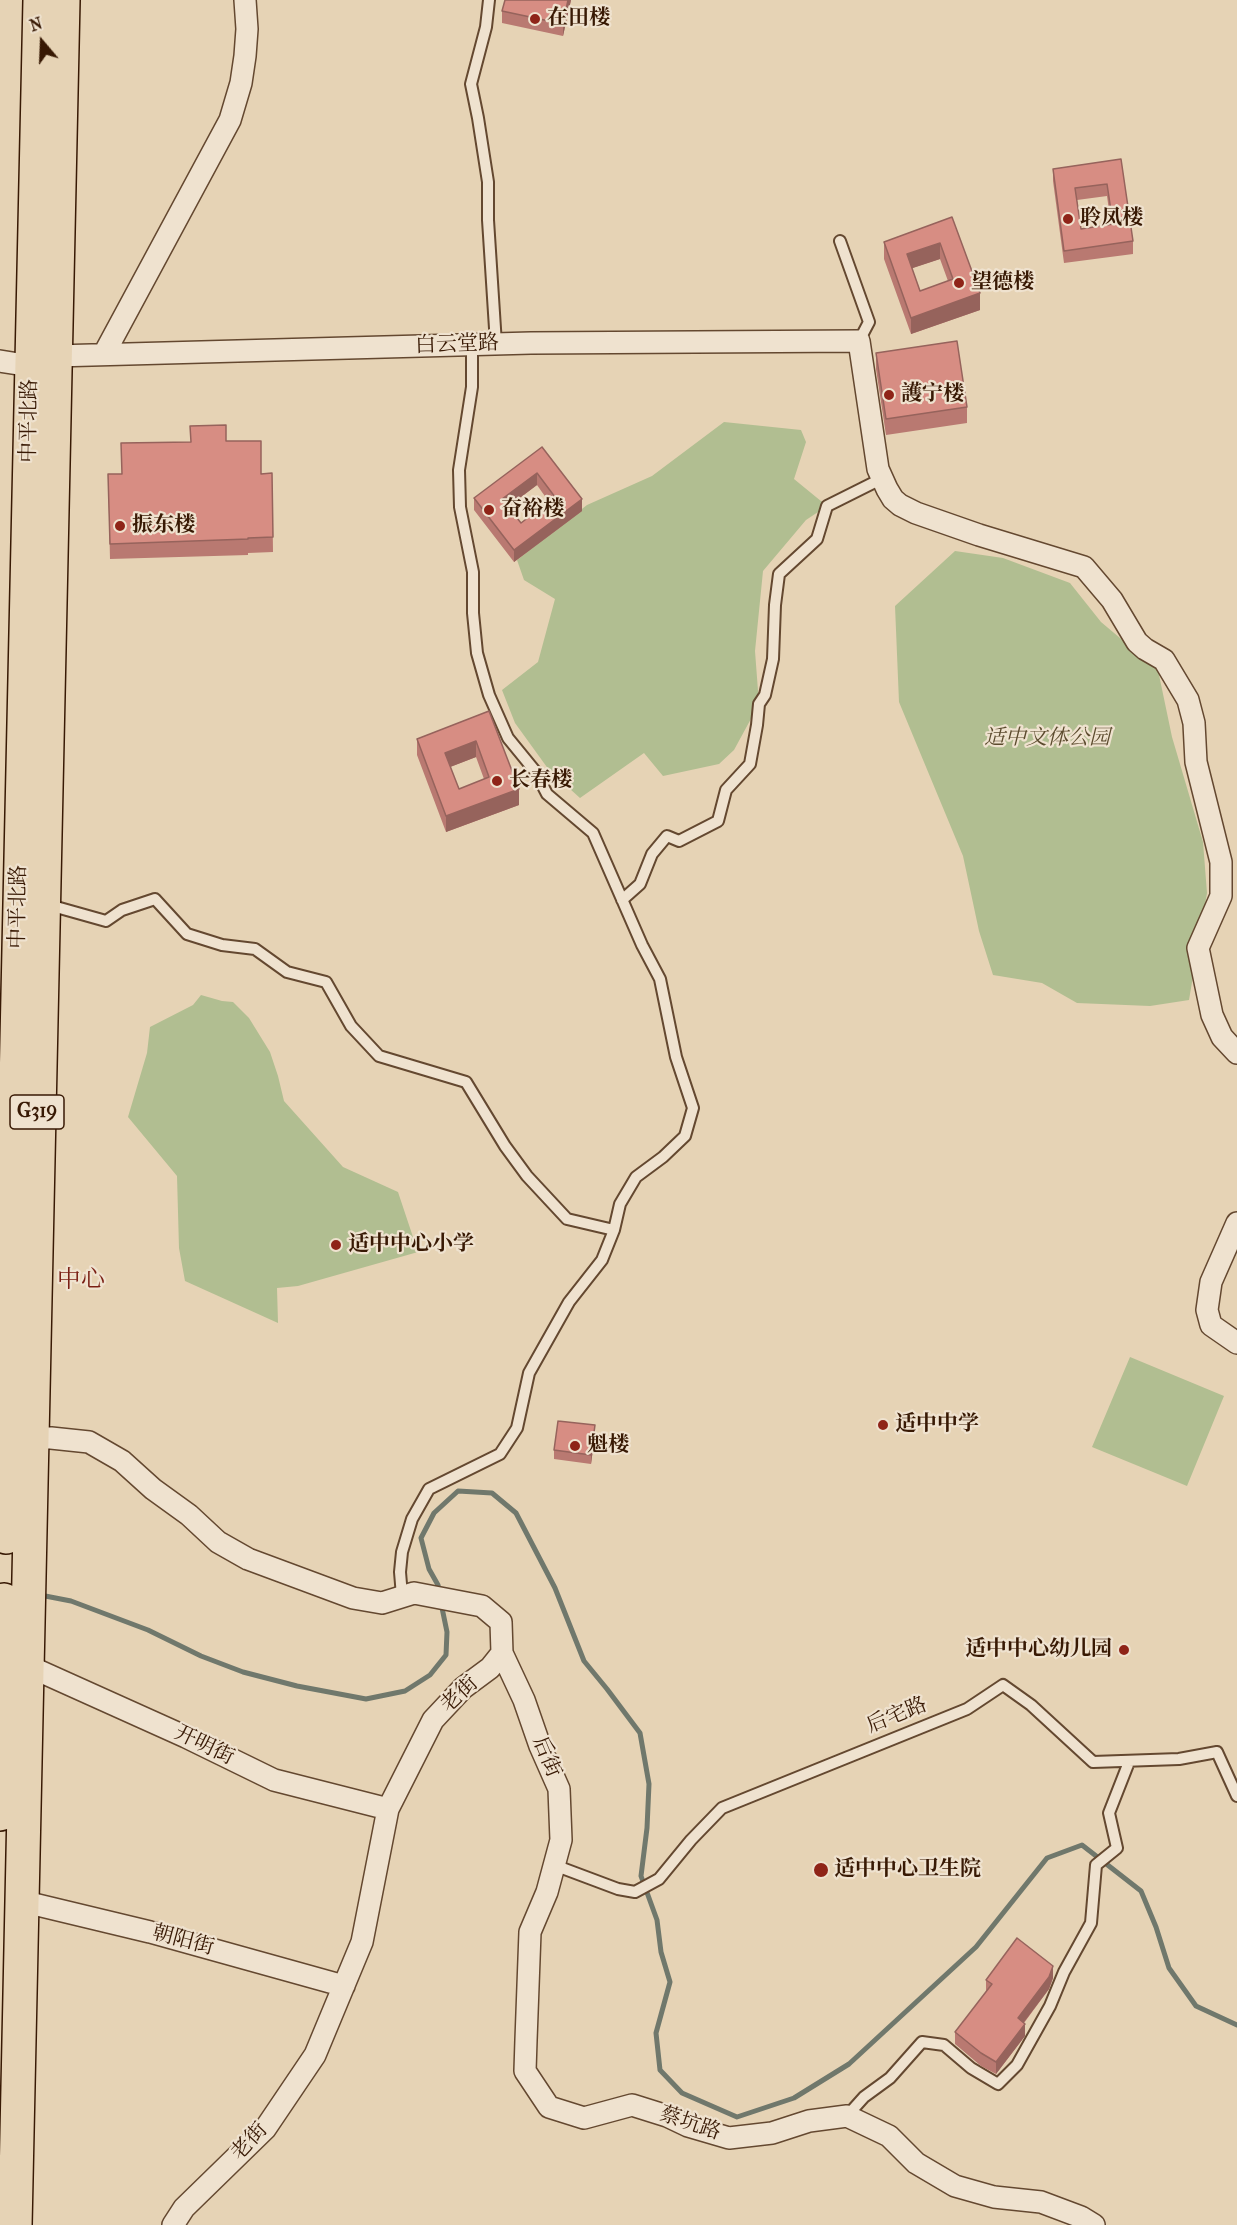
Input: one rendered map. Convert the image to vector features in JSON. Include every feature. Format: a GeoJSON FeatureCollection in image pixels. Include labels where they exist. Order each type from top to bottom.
{"type":"FeatureCollection","features":[{"type":"Feature","properties":{"kind":"highway","name":"中平北路"},"geometry":{"type":"LineString","coordinates":[[0,1814],[10,1666],[10,852],[40,0]]}},
{"type":"Feature","properties":{"kind":"highway","name":"G319"},"geometry":{"type":"LineString","coordinates":[[15,2225],[21,1901],[10,1666],[31,1438],[42,904],[29,361],[63,0]]}},
{"type":"Feature","properties":{"kind":"street"},"geometry":{"type":"LineString","coordinates":[[104,354],[230,120],[241,83],[245,56],[247,29],[245,0]]}},
{"type":"Feature","properties":{"kind":"street","name":"白云堂路"},"geometry":{"type":"LineString","coordinates":[[29,361],[104,354],[496,344],[859,341]]}},
{"type":"Feature","properties":{"kind":"street"},"geometry":{"type":"LineString","coordinates":[[859,341],[876,458],[881,479],[893,499],[907,510],[1084,567],[1112,600],[1137,642],[1145,650],[1164,660],[1191,707],[1196,762],[1221,862],[1221,896],[1198,948],[1212,1016],[1222,1037],[1237,1053]]}},
{"type":"Feature","properties":{"kind":"street"},"geometry":{"type":"LineString","coordinates":[[1237,1223],[1214,1275],[1207,1311],[1211,1326],[1237,1343]]}},
{"type":"Feature","properties":{"kind":"street"},"geometry":{"type":"LineString","coordinates":[[31,1438],[89,1442],[122,1461],[153,1489],[189,1515],[218,1542],[248,1559],[353,1598],[382,1603],[414,1593],[482,1606],[501,1622],[502,1653]]}},
{"type":"Feature","properties":{"kind":"street","name":"老街"},"geometry":{"type":"LineString","coordinates":[[173,2225],[184,2208],[265,2129],[315,2055],[362,1942],[388,1809],[433,1720],[463,1688],[490,1668],[502,1653]]}},
{"type":"Feature","properties":{"kind":"street","name":"后街"},"geometry":{"type":"LineString","coordinates":[[502,1653],[524,1700],[540,1746],[559,1789],[561,1840],[554,1865]]}},
{"type":"Feature","properties":{"kind":"street","name":"开明街"},"geometry":{"type":"LineString","coordinates":[[10,1666],[186,1737],[274,1780],[388,1809]]}},
{"type":"Feature","properties":{"kind":"street","name":"蔡坑路"},"geometry":{"type":"LineString","coordinates":[[554,1865],[547,1892],[530,1932],[525,2071],[549,2107],[584,2118],[632,2105],[667,2116],[688,2126],[729,2138],[772,2133],[809,2121],[847,2116]]}},
{"type":"Feature","properties":{"kind":"street","name":"朝阳街"},"geometry":{"type":"LineString","coordinates":[[21,1901],[150,1932],[344,1986]]}},
{"type":"Feature","properties":{"kind":"street"},"geometry":{"type":"LineString","coordinates":[[847,2116],[889,2136],[916,2163],[956,2186],[994,2197],[1041,2202],[1094,2225]]}},
{"type":"Feature","properties":{"kind":"lane"},"geometry":{"type":"LineString","coordinates":[[489,0],[486,27],[471,84],[488,183],[488,220],[496,344]]}},
{"type":"Feature","properties":{"kind":"lane"},"geometry":{"type":"LineString","coordinates":[[840,241],[869,322],[859,341]]}},
{"type":"Feature","properties":{"kind":"lane"},"geometry":{"type":"LineString","coordinates":[[402,1596],[400,1572],[402,1552],[412,1519],[429,1489],[500,1454],[517,1428],[530,1373],[569,1302],[602,1260],[614,1230],[620,1204],[636,1177],[663,1157],[685,1136],[693,1108],[676,1058],[660,979],[642,945],[593,832],[547,794],[535,771],[508,738],[489,695],[477,653],[473,614],[473,572],[460,507],[459,470],[472,387],[472,345]]}},
{"type":"Feature","properties":{"kind":"lane"},"geometry":{"type":"LineString","coordinates":[[622,900],[640,884],[652,854],[667,836],[679,841],[718,821],[726,790],[750,764],[759,704],[765,695],[773,659],[775,605],[779,574],[817,539],[828,506],[881,479]]}},
{"type":"Feature","properties":{"kind":"lane"},"geometry":{"type":"LineString","coordinates":[[42,904],[106,921],[122,910],[155,899],[187,934],[222,945],[255,949],[287,972],[326,982],[351,1026],[379,1056],[466,1082],[526,1176],[567,1219],[614,1230]]}},
{"type":"Feature","properties":{"kind":"lane","name":"后宅路"},"geometry":{"type":"LineString","coordinates":[[554,1865],[618,1889],[635,1892],[659,1879],[691,1840],[722,1808],[967,1709],[1003,1685],[1030,1705],[1093,1762],[1179,1759],[1217,1752],[1237,1796]]}},
{"type":"Feature","properties":{"kind":"lane"},"geometry":{"type":"LineString","coordinates":[[847,2116],[864,2097],[890,2078],[922,2042],[944,2045],[971,2068],[998,2084],[1017,2066],[1091,1923],[1096,1865],[1117,1848],[1109,1813],[1129,1762]]}},
{"type":"Feature","properties":{"kind":"green space"},"geometry":{"type":"Polygon","coordinates":[[[724,422],[801,430],[806,442],[794,479],[827,506],[806,520],[763,571],[755,651],[759,704],[734,750],[719,764],[663,776],[644,753],[580,798],[549,770],[515,723],[502,690],[538,662],[555,599],[524,580],[517,560],[587,505],[652,476],[724,422]]]}},
{"type":"Feature","properties":{"kind":"green space","name":"适中文体公园"},"geometry":{"type":"Polygon","coordinates":[[[955,551],[1003,558],[1070,583],[1101,622],[1158,670],[1172,737],[1203,842],[1207,893],[1189,1000],[1150,1006],[1077,1003],[1042,983],[993,975],[979,931],[963,856],[899,702],[895,606],[955,551]]]}},
{"type":"Feature","properties":{"kind":"green space"},"geometry":{"type":"Polygon","coordinates":[[[201,995],[233,1002],[249,1018],[270,1052],[284,1101],[343,1167],[398,1192],[418,1252],[298,1286],[277,1288],[278,1323],[185,1281],[179,1248],[177,1176],[128,1117],[147,1053],[150,1027],[193,1005],[201,995]]]}},
{"type":"Feature","properties":{"kind":"green space"},"geometry":{"type":"Polygon","coordinates":[[[1130,1357],[1224,1396],[1187,1486],[1092,1447],[1130,1357]]]}},
{"type":"Feature","properties":{"kind":"building"},"geometry":{"type":"Polygon","coordinates":[[[505,0],[568,0],[563,24],[502,11],[505,0]]]}},
{"type":"Feature","properties":{"kind":"building","name":"聆凤楼"},"geometry":{"type":"Polygon","coordinates":[[[1121,159],[1133,241],[1064,251],[1053,169],[1121,159]],[[1107,184],[1075,188],[1081,229],[1113,224],[1107,184]]]}},
{"type":"Feature","properties":{"kind":"building"},"geometry":{"type":"Polygon","coordinates":[[[952,217],[980,293],[911,318],[884,242],[952,217]],[[940,243],[907,254],[920,291],[953,279],[940,243]]]}},
{"type":"Feature","properties":{"kind":"building"},"geometry":{"type":"Polygon","coordinates":[[[957,341],[967,407],[886,419],[876,353],[957,341]]]}},
{"type":"Feature","properties":{"kind":"building"},"geometry":{"type":"Polygon","coordinates":[[[226,425],[226,441],[261,441],[261,474],[272,473],[273,537],[110,544],[108,474],[122,474],[121,443],[191,442],[190,426],[226,425]]]}},
{"type":"Feature","properties":{"kind":"building"},"geometry":{"type":"Polygon","coordinates":[[[542,447],[582,499],[514,550],[474,498],[542,447]],[[537,473],[502,499],[521,523],[555,497],[537,473]]]}},
{"type":"Feature","properties":{"kind":"building"},"geometry":{"type":"Polygon","coordinates":[[[489,711],[519,789],[446,816],[417,739],[489,711]],[[476,741],[445,753],[459,789],[489,777],[476,741]]]}},
{"type":"Feature","properties":{"kind":"building","name":"魁楼"},"geometry":{"type":"Polygon","coordinates":[[[558,1421],[595,1425],[591,1455],[554,1450],[558,1421]]]}},
{"type":"Feature","properties":{"kind":"building"},"geometry":{"type":"Polygon","coordinates":[[[1017,1938],[1053,1966],[1049,1977],[1018,2018],[1025,2024],[996,2062],[955,2032],[992,1984],[986,1980],[1017,1938]]]}},
{"type":"Feature","properties":{"kind":"waterway"},"geometry":{"type":"LineString","coordinates":[[440,1594],[429,1569],[421,1538],[434,1513],[458,1491],[492,1493],[516,1513],[555,1588],[584,1661],[640,1733],[649,1784],[647,1828],[641,1876],[657,1920],[661,1952],[670,1982],[656,2033],[660,2070],[682,2093],[737,2117],[794,2098],[849,2064],[976,1947],[1047,1858],[1082,1845],[1141,1891],[1169,1968],[1196,2006],[1237,2025]]}},
{"type":"Feature","properties":{"kind":"waterway"},"geometry":{"type":"LineString","coordinates":[[40,1595],[71,1601],[148,1630],[201,1656],[243,1672],[297,1686],[366,1699],[405,1691],[430,1675],[446,1655],[447,1632],[441,1603]]}},
{"type":"Feature","properties":{"kind":"place","name":"在田楼"},"geometry":{"type":"Point","coordinates":[535,19]}},
{"type":"Feature","properties":{"kind":"place","name":"聆凤楼"},"geometry":{"type":"Point","coordinates":[1068,219]}},
{"type":"Feature","properties":{"kind":"place","name":"望德楼"},"geometry":{"type":"Point","coordinates":[959,283]}},
{"type":"Feature","properties":{"kind":"place","name":"護宁楼"},"geometry":{"type":"Point","coordinates":[889,395]}},
{"type":"Feature","properties":{"kind":"place","name":"奋裕楼"},"geometry":{"type":"Point","coordinates":[489,510]}},
{"type":"Feature","properties":{"kind":"place","name":"振东楼"},"geometry":{"type":"Point","coordinates":[120,526]}},
{"type":"Feature","properties":{"kind":"place","name":"长春楼"},"geometry":{"type":"Point","coordinates":[497,781]}},
{"type":"Feature","properties":{"kind":"place","name":"适中中心小学"},"geometry":{"type":"Point","coordinates":[336,1245]}},
{"type":"Feature","properties":{"kind":"place","name":"适中中学"},"geometry":{"type":"Point","coordinates":[883,1425]}},
{"type":"Feature","properties":{"kind":"place","name":"魁楼"},"geometry":{"type":"Point","coordinates":[575,1446]}},
{"type":"Feature","properties":{"kind":"place","name":"适中中心幼儿园"},"geometry":{"type":"Point","coordinates":[1124,1650]}},
{"type":"Feature","properties":{"kind":"place","name":"适中中心卫生院"},"geometry":{"type":"Point","coordinates":[821,1870]}},
{"type":"Feature","properties":{"kind":"district","name":"中心"},"geometry":{"type":"Point","coordinates":[81,1281]}}]}
